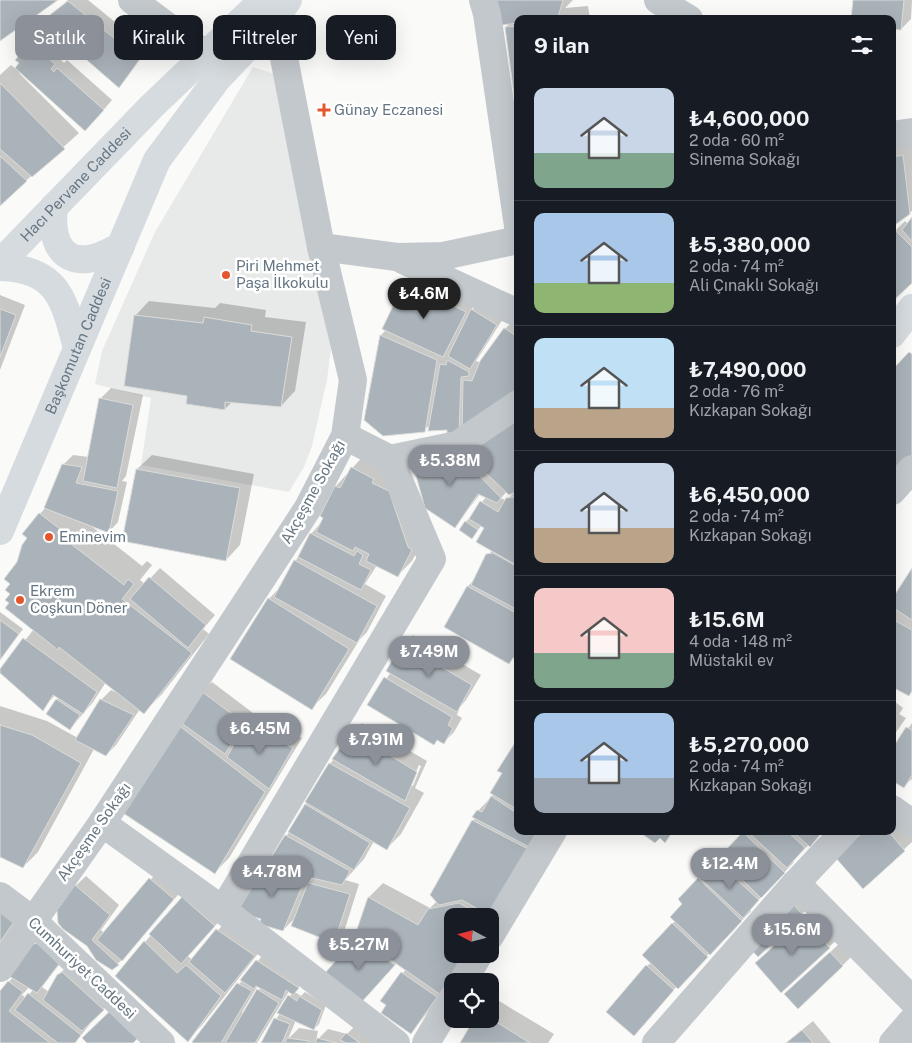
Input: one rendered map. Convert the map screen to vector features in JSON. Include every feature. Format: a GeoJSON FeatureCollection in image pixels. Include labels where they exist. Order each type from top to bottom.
{"type":"FeatureCollection","features":[{"type":"Feature","properties":{"kind":"main road","name":"Hacı Pervane Caddesi"},"geometry":{"type":"LineString","coordinates":[[0,263],[152,106],[206,54],[273,4]]}},
{"type":"Feature","properties":{"kind":"main road","name":"Başkomutan Caddesi"},"geometry":{"type":"LineString","coordinates":[[0,531],[157,160],[273,4]]}},
{"type":"Feature","properties":{"kind":"main road"},"geometry":{"type":"LineString","coordinates":[[54,207],[52,225],[56,241],[70,256],[87,260],[101,256],[121,246]]}},
{"type":"Feature","properties":{"kind":"main road"},"geometry":{"type":"LineString","coordinates":[[0,267],[20,268],[38,273],[51,283],[67,309],[78,348]]}},
{"type":"Feature","properties":{"kind":"main road"},"geometry":{"type":"LineString","coordinates":[[896,329],[912,308]]}},
{"type":"Feature","properties":{"kind":"street"},"geometry":{"type":"LineString","coordinates":[[132,0],[206,54]]}},
{"type":"Feature","properties":{"kind":"street"},"geometry":{"type":"LineString","coordinates":[[483,0],[487,14],[514,199]]}},
{"type":"Feature","properties":{"kind":"street"},"geometry":{"type":"LineString","coordinates":[[658,0],[682,15]]}},
{"type":"Feature","properties":{"kind":"street","name":"Akçeşme Sokağı"},"geometry":{"type":"LineString","coordinates":[[0,968],[102,823],[308,508],[345,436],[353,380],[321,247],[273,4]]}},
{"type":"Feature","properties":{"kind":"street"},"geometry":{"type":"LineString","coordinates":[[896,134],[912,132]]}},
{"type":"Feature","properties":{"kind":"street"},"geometry":{"type":"LineString","coordinates":[[321,247],[397,257],[443,256],[514,241]]}},
{"type":"Feature","properties":{"kind":"street"},"geometry":{"type":"LineString","coordinates":[[397,257],[514,311]]}},
{"type":"Feature","properties":{"kind":"street"},"geometry":{"type":"LineString","coordinates":[[345,436],[390,459],[457,445],[514,407]]}},
{"type":"Feature","properties":{"kind":"street"},"geometry":{"type":"LineString","coordinates":[[223,910],[432,559],[390,459]]}},
{"type":"Feature","properties":{"kind":"street"},"geometry":{"type":"LineString","coordinates":[[896,487],[912,469]]}},
{"type":"Feature","properties":{"kind":"street"},"geometry":{"type":"LineString","coordinates":[[102,823],[223,910],[396,1043]]}},
{"type":"Feature","properties":{"kind":"street"},"geometry":{"type":"LineString","coordinates":[[499,921],[551,835]]}},
{"type":"Feature","properties":{"kind":"street"},"geometry":{"type":"LineString","coordinates":[[656,1043],[796,883],[841,835]]}},
{"type":"Feature","properties":{"kind":"street"},"geometry":{"type":"LineString","coordinates":[[796,883],[912,1000]]}},
{"type":"Feature","properties":{"kind":"street","name":"Cumhuriyet Caddesi"},"geometry":{"type":"LineString","coordinates":[[0,896],[32,920],[161,1043]]}},
{"type":"Feature","properties":{"kind":"street"},"geometry":{"type":"LineString","coordinates":[[426,1043],[444,1013]]}},
{"type":"Feature","properties":{"kind":"street"},"geometry":{"type":"LineString","coordinates":[[894,1043],[912,1021]]}},
{"type":"Feature","properties":{"kind":"shaded area","name":"Piri Mehmet Paşa İlkokulu"},"geometry":{"type":"Polygon","coordinates":[[[253,67],[277,75],[331,350],[327,380],[312,446],[304,467],[289,492],[141,465],[151,398],[95,384],[102,351],[155,232],[253,67]]]}},
{"type":"Feature","properties":{"kind":"building"},"geometry":{"type":"Polygon","coordinates":[[[0,0],[58,0],[37,15],[15,15],[15,30],[0,41],[0,0]]]}},
{"type":"Feature","properties":{"kind":"building"},"geometry":{"type":"Polygon","coordinates":[[[493,0],[563,0],[559,15],[514,15],[514,24],[502,25],[493,0]]]}},
{"type":"Feature","properties":{"kind":"building"},"geometry":{"type":"Polygon","coordinates":[[[853,0],[904,0],[901,30],[896,29],[896,15],[851,15],[853,0]]]}},
{"type":"Feature","properties":{"kind":"building"},"geometry":{"type":"Polygon","coordinates":[[[68,1],[85,15],[50,15],[68,1]]]}},
{"type":"Feature","properties":{"kind":"building"},"geometry":{"type":"Polygon","coordinates":[[[514,26],[514,96],[505,27],[514,26]]]}},
{"type":"Feature","properties":{"kind":"building"},"geometry":{"type":"Polygon","coordinates":[[[104,30],[114,38],[114,60],[139,60],[119,88],[87,60],[104,60],[104,30]]]}},
{"type":"Feature","properties":{"kind":"building"},"geometry":{"type":"Polygon","coordinates":[[[15,60],[50,60],[55,64],[51,69],[54,72],[57,68],[104,110],[85,131],[15,68],[19,63],[15,60]]]}},
{"type":"Feature","properties":{"kind":"building"},"geometry":{"type":"Polygon","coordinates":[[[0,83],[65,149],[32,177],[0,149],[0,83]]]}},
{"type":"Feature","properties":{"kind":"building"},"geometry":{"type":"Polygon","coordinates":[[[903,155],[910,214],[896,224],[896,156],[903,155]]]}},
{"type":"Feature","properties":{"kind":"building"},"geometry":{"type":"Polygon","coordinates":[[[0,156],[27,181],[0,206],[0,156]]]}},
{"type":"Feature","properties":{"kind":"building"},"geometry":{"type":"Polygon","coordinates":[[[912,217],[912,241],[902,230],[912,217]]]}},
{"type":"Feature","properties":{"kind":"building"},"geometry":{"type":"Polygon","coordinates":[[[896,231],[912,247],[912,283],[896,298],[896,231]]]}},
{"type":"Feature","properties":{"kind":"building"},"geometry":{"type":"Polygon","coordinates":[[[405,281],[466,312],[443,357],[382,329],[405,281]]]}},
{"type":"Feature","properties":{"kind":"building"},"geometry":{"type":"Polygon","coordinates":[[[0,309],[16,315],[0,357],[0,309]]]}},
{"type":"Feature","properties":{"kind":"building"},"geometry":{"type":"Polygon","coordinates":[[[471,309],[497,325],[470,369],[448,356],[471,309]]]}},
{"type":"Feature","properties":{"kind":"building"},"geometry":{"type":"Polygon","coordinates":[[[134,315],[203,323],[204,317],[252,325],[251,331],[292,337],[281,407],[225,402],[225,410],[186,404],[187,396],[124,386],[134,315]]]}},
{"type":"Feature","properties":{"kind":"building"},"geometry":{"type":"Polygon","coordinates":[[[504,328],[514,334],[514,400],[462,434],[463,380],[472,381],[480,361],[504,328]]]}},
{"type":"Feature","properties":{"kind":"building"},"geometry":{"type":"Polygon","coordinates":[[[380,335],[437,360],[425,432],[383,436],[364,420],[380,335]]]}},
{"type":"Feature","properties":{"kind":"building"},"geometry":{"type":"Polygon","coordinates":[[[909,352],[912,354],[912,455],[896,473],[896,366],[909,352]]]}},
{"type":"Feature","properties":{"kind":"building"},"geometry":{"type":"Polygon","coordinates":[[[447,360],[469,372],[469,376],[461,377],[459,435],[447,434],[447,430],[428,431],[440,364],[446,365],[447,360]]]}},
{"type":"Feature","properties":{"kind":"building"},"geometry":{"type":"Polygon","coordinates":[[[99,398],[133,405],[117,488],[83,481],[99,398]]]}},
{"type":"Feature","properties":{"kind":"building"},"geometry":{"type":"Polygon","coordinates":[[[514,420],[514,493],[509,495],[463,451],[514,420]]]}},
{"type":"Feature","properties":{"kind":"building"},"geometry":{"type":"Polygon","coordinates":[[[457,453],[501,498],[497,503],[478,494],[455,528],[425,508],[412,461],[457,453]]]}},
{"type":"Feature","properties":{"kind":"building"},"geometry":{"type":"Polygon","coordinates":[[[62,464],[82,467],[76,483],[118,491],[109,533],[44,508],[62,464]]]}},
{"type":"Feature","properties":{"kind":"building"},"geometry":{"type":"Polygon","coordinates":[[[351,467],[374,479],[372,483],[389,491],[408,547],[412,550],[398,577],[366,561],[369,554],[355,547],[353,551],[316,532],[323,518],[320,516],[335,486],[340,488],[351,467]]]}},
{"type":"Feature","properties":{"kind":"building"},"geometry":{"type":"Polygon","coordinates":[[[136,469],[240,488],[226,561],[122,541],[136,469]]]}},
{"type":"Feature","properties":{"kind":"building"},"geometry":{"type":"Polygon","coordinates":[[[514,497],[514,564],[476,542],[484,528],[469,519],[480,501],[498,512],[506,498],[514,497]]]}},
{"type":"Feature","properties":{"kind":"building"},"geometry":{"type":"Polygon","coordinates":[[[39,513],[60,529],[57,533],[124,585],[128,579],[134,584],[122,599],[192,653],[144,714],[59,647],[58,650],[5,608],[9,603],[5,600],[10,594],[5,590],[10,584],[4,579],[17,562],[22,545],[27,538],[22,534],[39,513]]]}},
{"type":"Feature","properties":{"kind":"building"},"geometry":{"type":"Polygon","coordinates":[[[465,521],[478,530],[472,539],[459,530],[465,521]]]}},
{"type":"Feature","properties":{"kind":"building"},"geometry":{"type":"Polygon","coordinates":[[[310,533],[354,556],[357,551],[363,555],[359,564],[371,570],[361,590],[298,557],[310,533]]]}},
{"type":"Feature","properties":{"kind":"building"},"geometry":{"type":"Polygon","coordinates":[[[493,553],[514,565],[514,608],[471,585],[486,554],[493,553]]]}},
{"type":"Feature","properties":{"kind":"building"},"geometry":{"type":"Polygon","coordinates":[[[294,560],[377,606],[357,643],[274,597],[294,560]]]}},
{"type":"Feature","properties":{"kind":"building"},"geometry":{"type":"Polygon","coordinates":[[[912,568],[912,620],[896,610],[896,593],[912,568]]]}},
{"type":"Feature","properties":{"kind":"building"},"geometry":{"type":"Polygon","coordinates":[[[149,577],[206,625],[188,648],[130,599],[149,577]]]}},
{"type":"Feature","properties":{"kind":"building"},"geometry":{"type":"Polygon","coordinates":[[[467,586],[514,612],[514,658],[509,664],[444,627],[467,586]]]}},
{"type":"Feature","properties":{"kind":"building"},"geometry":{"type":"Polygon","coordinates":[[[268,598],[349,649],[312,710],[230,659],[268,598]]]}},
{"type":"Feature","properties":{"kind":"building"},"geometry":{"type":"Polygon","coordinates":[[[0,620],[19,634],[0,660],[0,620]]]}},
{"type":"Feature","properties":{"kind":"building"},"geometry":{"type":"Polygon","coordinates":[[[896,621],[912,630],[912,691],[909,696],[896,689],[896,621]]]}},
{"type":"Feature","properties":{"kind":"building"},"geometry":{"type":"Polygon","coordinates":[[[23,638],[97,692],[83,714],[53,695],[43,711],[0,673],[0,669],[23,638]]]}},
{"type":"Feature","properties":{"kind":"building"},"geometry":{"type":"Polygon","coordinates":[[[402,644],[472,685],[457,712],[386,671],[402,644]]]}},
{"type":"Feature","properties":{"kind":"building"},"geometry":{"type":"Polygon","coordinates":[[[384,677],[452,717],[448,725],[453,728],[444,744],[437,740],[434,745],[367,705],[384,677]]]}},
{"type":"Feature","properties":{"kind":"building"},"geometry":{"type":"Polygon","coordinates":[[[201,691],[244,723],[225,754],[180,722],[201,691]]]}},
{"type":"Feature","properties":{"kind":"building"},"geometry":{"type":"Polygon","coordinates":[[[56,699],[80,715],[70,730],[46,714],[56,699]]]}},
{"type":"Feature","properties":{"kind":"building"},"geometry":{"type":"Polygon","coordinates":[[[100,699],[134,715],[106,756],[75,740],[100,699]]]}},
{"type":"Feature","properties":{"kind":"building"},"geometry":{"type":"Polygon","coordinates":[[[246,723],[293,748],[269,789],[227,757],[246,723]]]}},
{"type":"Feature","properties":{"kind":"building"},"geometry":{"type":"Polygon","coordinates":[[[177,724],[265,792],[215,874],[120,811],[177,724]]]}},
{"type":"Feature","properties":{"kind":"building"},"geometry":{"type":"Polygon","coordinates":[[[0,725],[32,735],[81,763],[23,868],[0,857],[0,725]]]}},
{"type":"Feature","properties":{"kind":"building"},"geometry":{"type":"Polygon","coordinates":[[[906,727],[912,730],[912,775],[904,788],[896,783],[896,743],[906,727]]]}},
{"type":"Feature","properties":{"kind":"building"},"geometry":{"type":"Polygon","coordinates":[[[352,732],[417,772],[405,801],[332,759],[352,732]]]}},
{"type":"Feature","properties":{"kind":"building"},"geometry":{"type":"Polygon","coordinates":[[[514,744],[514,808],[490,793],[502,773],[497,771],[514,744]]]}},
{"type":"Feature","properties":{"kind":"building"},"geometry":{"type":"Polygon","coordinates":[[[329,763],[410,808],[387,850],[305,802],[329,763]]]}},
{"type":"Feature","properties":{"kind":"building"},"geometry":{"type":"Polygon","coordinates":[[[491,796],[514,811],[514,835],[540,835],[533,849],[472,817],[477,810],[482,812],[491,796]]]}},
{"type":"Feature","properties":{"kind":"building"},"geometry":{"type":"Polygon","coordinates":[[[305,804],[370,843],[354,870],[288,832],[305,804]]]}},
{"type":"Feature","properties":{"kind":"building"},"geometry":{"type":"Polygon","coordinates":[[[472,820],[532,851],[497,908],[476,908],[462,900],[439,905],[430,895],[472,820]]]}},
{"type":"Feature","properties":{"kind":"building"},"geometry":{"type":"Polygon","coordinates":[[[285,835],[350,871],[342,885],[265,867],[285,835]]]}},
{"type":"Feature","properties":{"kind":"building"},"geometry":{"type":"Polygon","coordinates":[[[644,835],[670,835],[665,843],[660,838],[655,843],[644,835]]]}},
{"type":"Feature","properties":{"kind":"building"},"geometry":{"type":"Polygon","coordinates":[[[740,835],[746,835],[785,873],[761,898],[719,857],[740,835]]]}},
{"type":"Feature","properties":{"kind":"building"},"geometry":{"type":"Polygon","coordinates":[[[751,835],[791,835],[805,848],[787,868],[751,835]]]}},
{"type":"Feature","properties":{"kind":"building"},"geometry":{"type":"Polygon","coordinates":[[[796,835],[820,835],[810,847],[796,835]]]}},
{"type":"Feature","properties":{"kind":"building"},"geometry":{"type":"Polygon","coordinates":[[[860,835],[891,835],[905,851],[863,889],[835,857],[860,835]]]}},
{"type":"Feature","properties":{"kind":"building"},"geometry":{"type":"Polygon","coordinates":[[[717,862],[759,900],[743,918],[701,879],[717,862]]]}},
{"type":"Feature","properties":{"kind":"building"},"geometry":{"type":"Polygon","coordinates":[[[261,868],[306,877],[283,931],[259,924],[261,919],[234,911],[261,868]]]}},
{"type":"Feature","properties":{"kind":"building"},"geometry":{"type":"Polygon","coordinates":[[[149,878],[174,899],[122,961],[97,940],[149,878]]]}},
{"type":"Feature","properties":{"kind":"building"},"geometry":{"type":"Polygon","coordinates":[[[698,878],[742,921],[710,955],[670,917],[682,904],[678,899],[698,878]]]}},
{"type":"Feature","properties":{"kind":"building"},"geometry":{"type":"Polygon","coordinates":[[[308,883],[350,894],[334,943],[291,926],[308,883]]]}},
{"type":"Feature","properties":{"kind":"building"},"geometry":{"type":"Polygon","coordinates":[[[75,885],[110,915],[92,940],[119,965],[112,970],[96,960],[87,946],[63,929],[58,923],[57,910],[75,885]]]}},
{"type":"Feature","properties":{"kind":"building"},"geometry":{"type":"Polygon","coordinates":[[[182,897],[215,926],[181,964],[149,934],[182,897]]]}},
{"type":"Feature","properties":{"kind":"building"},"geometry":{"type":"Polygon","coordinates":[[[368,897],[418,925],[428,909],[459,903],[468,908],[444,908],[444,963],[465,963],[459,973],[444,973],[444,997],[355,935],[368,897]]]}},
{"type":"Feature","properties":{"kind":"building"},"geometry":{"type":"Polygon","coordinates":[[[792,903],[803,915],[758,957],[747,945],[792,903]]]}},
{"type":"Feature","properties":{"kind":"building"},"geometry":{"type":"Polygon","coordinates":[[[0,908],[16,919],[0,942],[0,908]]]}},
{"type":"Feature","properties":{"kind":"building"},"geometry":{"type":"Polygon","coordinates":[[[804,919],[830,948],[781,993],[755,963],[804,919]]]}},
{"type":"Feature","properties":{"kind":"building"},"geometry":{"type":"Polygon","coordinates":[[[672,923],[708,957],[678,989],[642,955],[672,923]]]}},
{"type":"Feature","properties":{"kind":"building"},"geometry":{"type":"Polygon","coordinates":[[[216,929],[255,956],[225,993],[189,962],[216,929]]]}},
{"type":"Feature","properties":{"kind":"building"},"geometry":{"type":"Polygon","coordinates":[[[355,939],[395,965],[359,1005],[325,973],[355,939]]]}},
{"type":"Feature","properties":{"kind":"building"},"geometry":{"type":"Polygon","coordinates":[[[144,941],[177,973],[186,965],[221,996],[188,1042],[115,976],[144,941]]]}},
{"type":"Feature","properties":{"kind":"building"},"geometry":{"type":"Polygon","coordinates":[[[39,943],[62,960],[37,993],[9,976],[33,944],[39,943]]]}},
{"type":"Feature","properties":{"kind":"building"},"geometry":{"type":"Polygon","coordinates":[[[830,952],[843,966],[798,1009],[784,994],[830,952]]]}},
{"type":"Feature","properties":{"kind":"building"},"geometry":{"type":"Polygon","coordinates":[[[256,960],[299,988],[293,995],[286,990],[282,1000],[256,986],[254,989],[240,980],[256,960]]]}},
{"type":"Feature","properties":{"kind":"building"},"geometry":{"type":"Polygon","coordinates":[[[646,965],[674,990],[634,1036],[606,1012],[646,965]]]}},
{"type":"Feature","properties":{"kind":"building"},"geometry":{"type":"Polygon","coordinates":[[[62,972],[104,1010],[82,1031],[43,1000],[57,975],[62,972]]]}},
{"type":"Feature","properties":{"kind":"building"},"geometry":{"type":"Polygon","coordinates":[[[401,972],[437,997],[411,1034],[381,1013],[386,1005],[380,1001],[401,972]]]}},
{"type":"Feature","properties":{"kind":"building"},"geometry":{"type":"Polygon","coordinates":[[[8,981],[23,992],[9,1011],[50,1043],[0,1043],[0,991],[8,981]]]}},
{"type":"Feature","properties":{"kind":"building"},"geometry":{"type":"Polygon","coordinates":[[[237,983],[252,991],[221,1043],[193,1043],[192,1042],[237,983]]]}},
{"type":"Feature","properties":{"kind":"building"},"geometry":{"type":"Polygon","coordinates":[[[257,989],[279,1003],[255,1043],[225,1043],[257,989]]]}},
{"type":"Feature","properties":{"kind":"building"},"geometry":{"type":"Polygon","coordinates":[[[28,993],[81,1035],[75,1043],[58,1043],[15,1010],[28,993]]]}},
{"type":"Feature","properties":{"kind":"building"},"geometry":{"type":"Polygon","coordinates":[[[288,995],[297,1001],[299,996],[322,1010],[314,1030],[277,1013],[288,995]]]}},
{"type":"Feature","properties":{"kind":"building"},"geometry":{"type":"Polygon","coordinates":[[[111,1010],[138,1038],[133,1043],[87,1043],[82,1038],[111,1010]]]}},
{"type":"Feature","properties":{"kind":"building"},"geometry":{"type":"Polygon","coordinates":[[[274,1018],[290,1024],[282,1043],[261,1043],[274,1018]]]}},
{"type":"Feature","properties":{"kind":"building"},"geometry":{"type":"Polygon","coordinates":[[[499,1024],[530,1043],[460,1043],[469,1028],[499,1028],[499,1024]]]}},
{"type":"Feature","properties":{"kind":"building"},"geometry":{"type":"Polygon","coordinates":[[[802,1030],[813,1043],[786,1043],[802,1030]]]}},
{"type":"Feature","properties":{"kind":"building"},"geometry":{"type":"Polygon","coordinates":[[[346,1033],[360,1043],[346,1043],[340,1040],[346,1033]]]}},
{"type":"Feature","properties":{"kind":"building"},"geometry":{"type":"Polygon","coordinates":[[[287,1038],[309,1041],[308,1043],[285,1043],[287,1038]]]}},
{"type":"Feature","properties":{"kind":"building"},"geometry":{"type":"Polygon","coordinates":[[[317,1038],[337,1043],[315,1043],[317,1038]]]}},
{"type":"Feature","properties":{"kind":"place","name":"Günay Eczanesi"},"geometry":{"type":"Point","coordinates":[324,110]}},
{"type":"Feature","properties":{"kind":"place","name":"Piri Mehmet Paşa İlkokulu"},"geometry":{"type":"Point","coordinates":[226,275]}},
{"type":"Feature","properties":{"kind":"place","name":"Eminevim"},"geometry":{"type":"Point","coordinates":[49,537]}},
{"type":"Feature","properties":{"kind":"place","name":"Ekrem Coşkun Döner"},"geometry":{"type":"Point","coordinates":[20,600]}}]}
